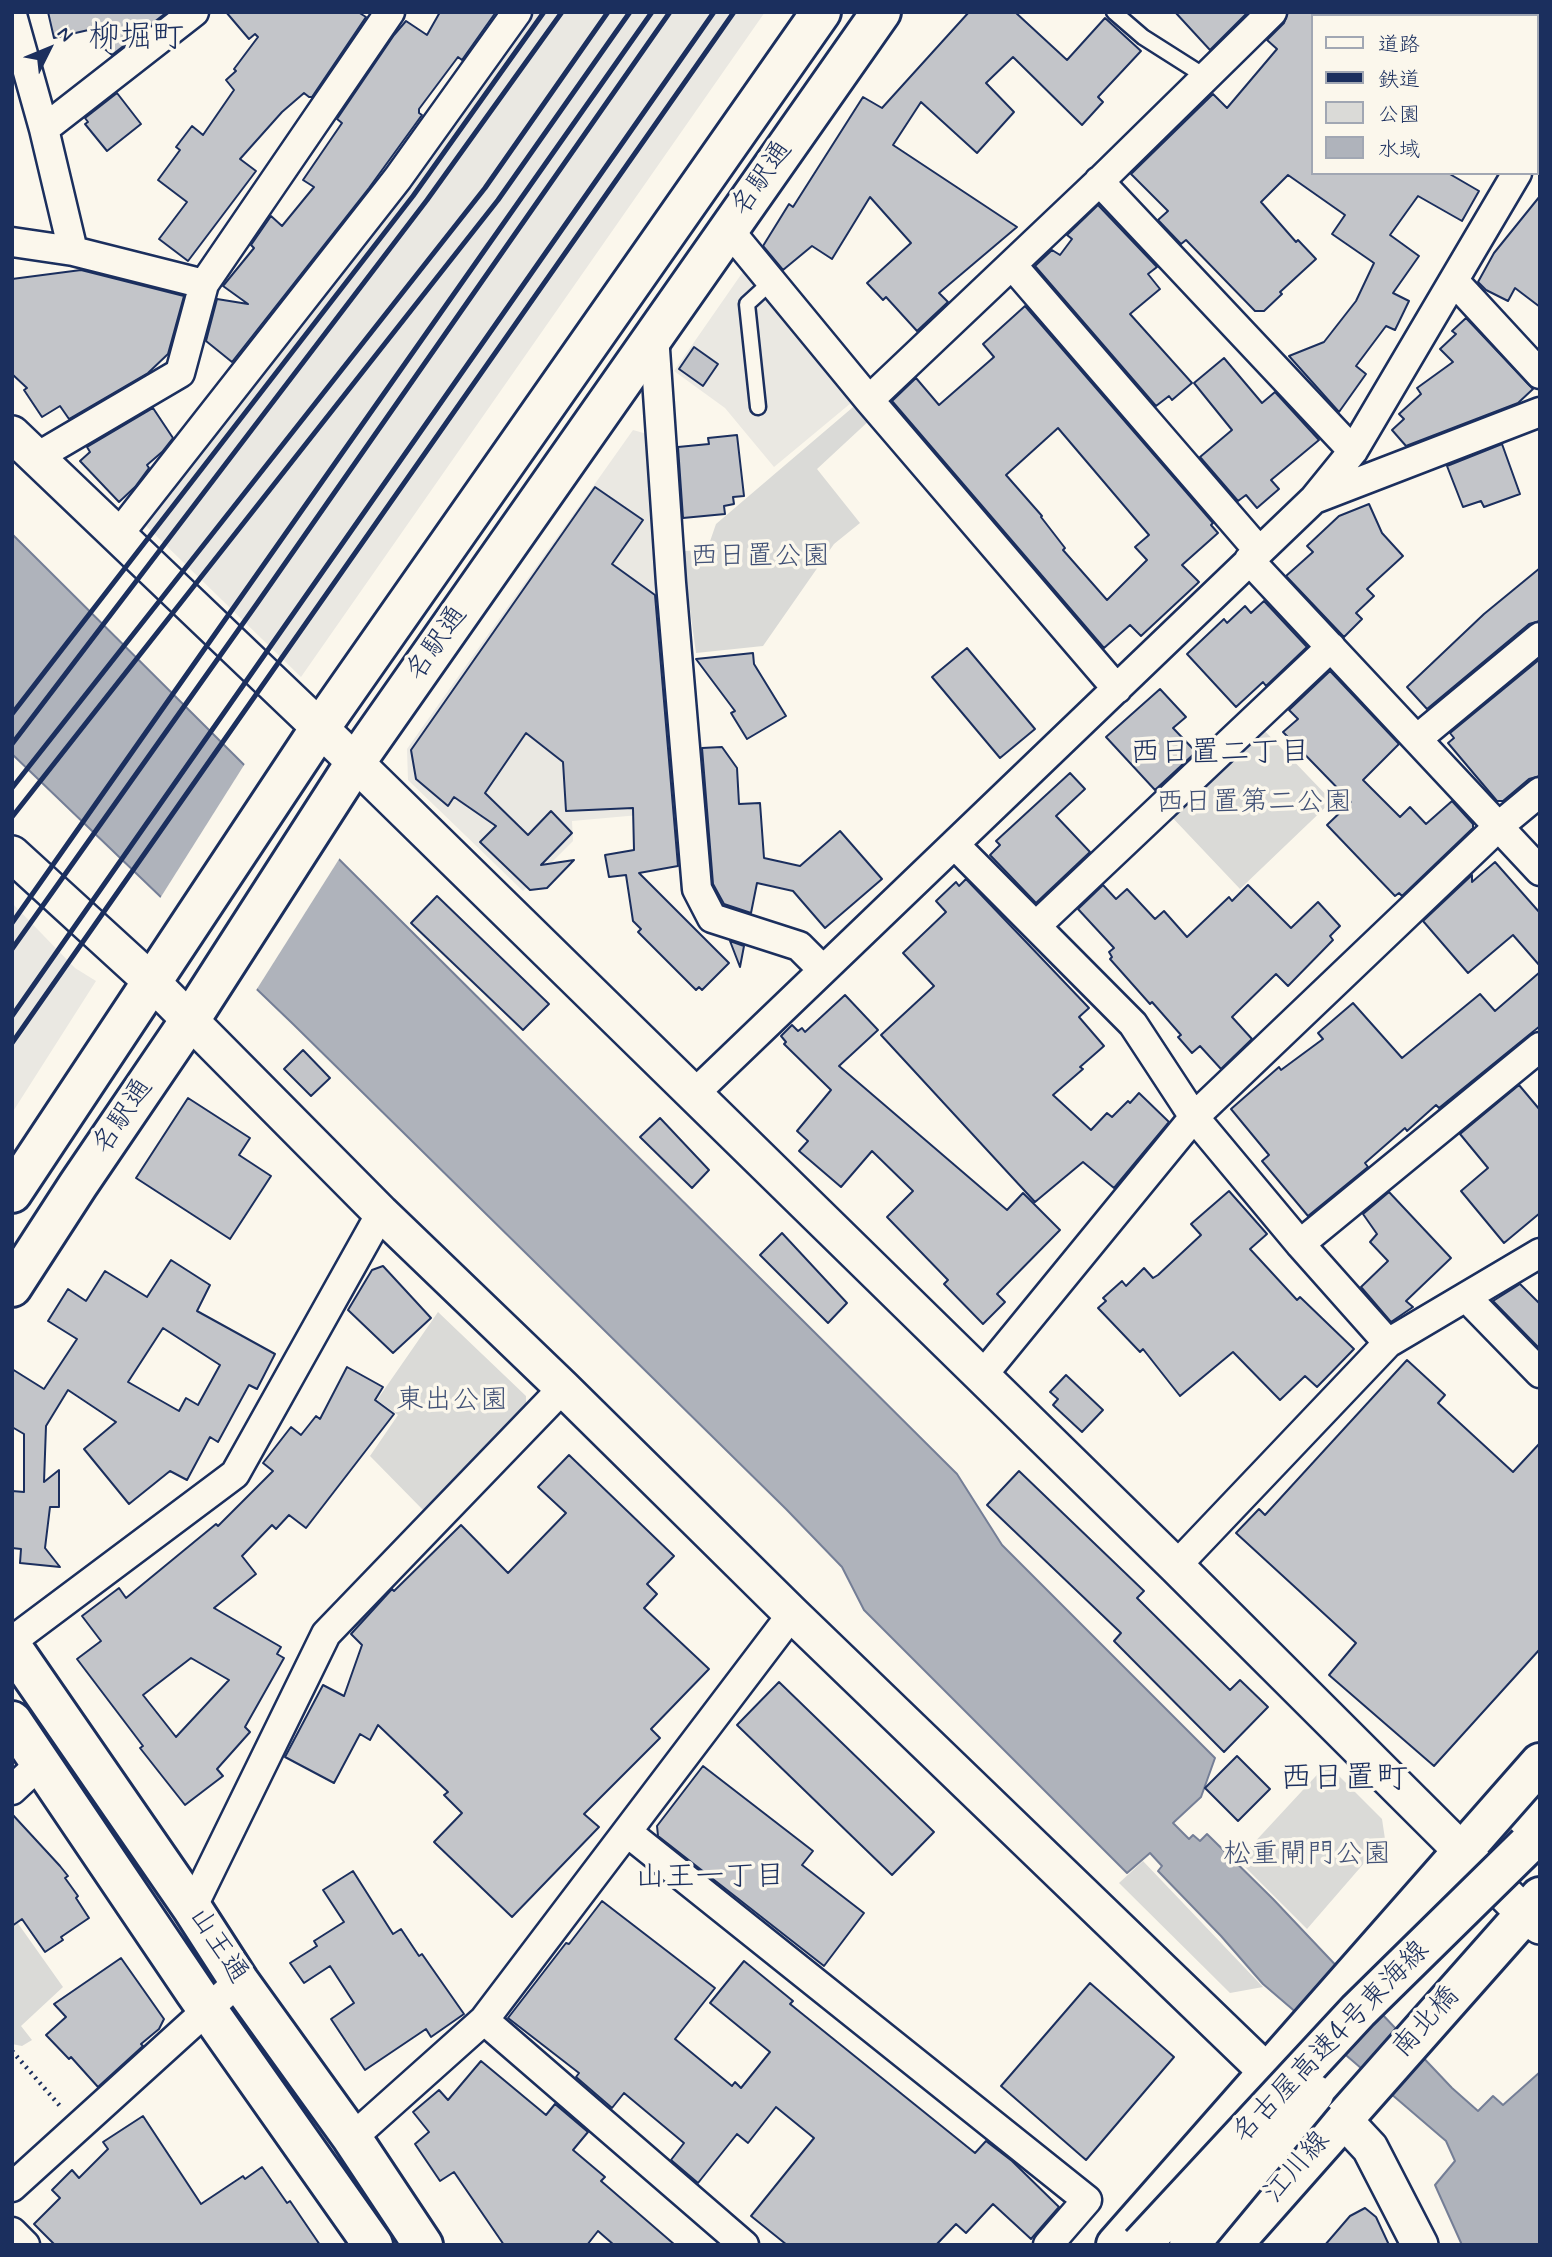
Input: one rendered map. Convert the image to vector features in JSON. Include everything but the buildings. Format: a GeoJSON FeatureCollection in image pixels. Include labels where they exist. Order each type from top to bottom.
{"type":"FeatureCollection","features":[{"type":"Feature","properties":{"kind":"main road","name":"名駅通"},"geometry":{"type":"LineString","coordinates":[[12,1193],[320,728],[821,12]]}},
{"type":"Feature","properties":{"kind":"main road","name":"名駅通"},"geometry":{"type":"LineString","coordinates":[[12,1287],[190,1020],[355,763],[881,12]]}},
{"type":"Feature","properties":{"kind":"main road","name":"山王通"},"geometry":{"type":"LineString","coordinates":[[12,1647],[192,1908],[239,1981],[352,2138],[423,2245]]}},
{"type":"Feature","properties":{"kind":"main road","name":"山王通"},"geometry":{"type":"LineString","coordinates":[[12,1721],[207,2009],[373,2245]]}},
{"type":"Feature","properties":{"kind":"main road"},"geometry":{"type":"LineString","coordinates":[[1116,2245],[1540,1763]]}},
{"type":"Feature","properties":{"kind":"main road","name":"名古屋高速4号東海線"},"geometry":{"type":"LineString","coordinates":[[1141,2245],[1358,2011],[1527,1845],[1296,2114],[1189,2245]]}},
{"type":"Feature","properties":{"kind":"main road","name":"南北橋"},"geometry":{"type":"LineString","coordinates":[[1353,2105],[1490,1955],[1535,1912]]}},
{"type":"Feature","properties":{"kind":"main road","name":"江川線"},"geometry":{"type":"LineString","coordinates":[[1232,2245],[1353,2105]]}},
{"type":"Feature","properties":{"kind":"street"},"geometry":{"type":"LineString","coordinates":[[44,129],[194,12]]}},
{"type":"Feature","properties":{"kind":"street"},"geometry":{"type":"LineString","coordinates":[[37,457],[180,373],[204,284],[390,12]]}},
{"type":"Feature","properties":{"kind":"street"},"geometry":{"type":"LineString","coordinates":[[118,535],[398,178],[517,12]]}},
{"type":"Feature","properties":{"kind":"street"},"geometry":{"type":"LineString","coordinates":[[869,400],[1272,12]]}},
{"type":"Feature","properties":{"kind":"street"},"geometry":{"type":"LineString","coordinates":[[12,15],[16,43],[44,129],[74,251]]}},
{"type":"Feature","properties":{"kind":"street"},"geometry":{"type":"LineString","coordinates":[[694,1095],[1314,499],[1353,451],[1516,175]]}},
{"type":"Feature","properties":{"kind":"street"},"geometry":{"type":"LineString","coordinates":[[1099,181],[1353,451]]}},
{"type":"Feature","properties":{"kind":"street"},"geometry":{"type":"LineString","coordinates":[[727,229],[869,400],[1117,689]]}},
{"type":"Feature","properties":{"kind":"street"},"geometry":{"type":"LineString","coordinates":[[12,242],[74,251],[204,284]]}},
{"type":"Feature","properties":{"kind":"street"},"geometry":{"type":"LineString","coordinates":[[1012,265],[1331,647],[1540,871]]}},
{"type":"Feature","properties":{"kind":"street"},"geometry":{"type":"LineString","coordinates":[[1454,281],[1540,374]]}},
{"type":"Feature","properties":{"kind":"street"},"geometry":{"type":"LineString","coordinates":[[654,335],[671,583],[697,889],[712,918],[799,946],[823,970]]}},
{"type":"Feature","properties":{"kind":"street"},"geometry":{"type":"LineString","coordinates":[[1314,499],[1540,412]]}},
{"type":"Feature","properties":{"kind":"street"},"geometry":{"type":"LineString","coordinates":[[12,434],[320,728],[1176,1566],[1463,1851],[1535,1912]]}},
{"type":"Feature","properties":{"kind":"street"},"geometry":{"type":"LineString","coordinates":[[1417,738],[1540,637]]}},
{"type":"Feature","properties":{"kind":"street"},"geometry":{"type":"LineString","coordinates":[[1035,926],[1331,647]]}},
{"type":"Feature","properties":{"kind":"street"},"geometry":{"type":"LineString","coordinates":[[982,1376],[1194,1117],[1499,826],[1540,792]]}},
{"type":"Feature","properties":{"kind":"street"},"geometry":{"type":"LineString","coordinates":[[955,845],[1133,1024],[1194,1117],[1300,1244],[1388,1343]]}},
{"type":"Feature","properties":{"kind":"street"},"geometry":{"type":"LineString","coordinates":[[12,854],[152,982],[381,1213],[792,1614],[1268,2072]]}},
{"type":"Feature","properties":{"kind":"street"},"geometry":{"type":"LineString","coordinates":[[1300,1244],[1540,1047]]}},
{"type":"Feature","properties":{"kind":"street"},"geometry":{"type":"LineString","coordinates":[[12,1641],[235,1474],[381,1213]]}},
{"type":"Feature","properties":{"kind":"street"},"geometry":{"type":"LineString","coordinates":[[1176,1566],[1388,1343],[1540,1252]]}},
{"type":"Feature","properties":{"kind":"street"},"geometry":{"type":"LineString","coordinates":[[1467,1298],[1540,1373]]}},
{"type":"Feature","properties":{"kind":"street"},"geometry":{"type":"LineString","coordinates":[[192,1908],[326,1634],[563,1388]]}},
{"type":"Feature","properties":{"kind":"street"},"geometry":{"type":"LineString","coordinates":[[352,2138],[484,2020],[792,1614]]}},
{"type":"Feature","properties":{"kind":"street"},"geometry":{"type":"LineString","coordinates":[[12,1790],[41,1763]]}},
{"type":"Feature","properties":{"kind":"street"},"geometry":{"type":"LineString","coordinates":[[627,1832],[1087,2200],[1048,2245]]}},
{"type":"Feature","properties":{"kind":"street"},"geometry":{"type":"LineString","coordinates":[[12,2187],[239,1981]]}},
{"type":"Feature","properties":{"kind":"street"},"geometry":{"type":"LineString","coordinates":[[484,2020],[744,2245]]}},
{"type":"Feature","properties":{"kind":"street"},"geometry":{"type":"LineString","coordinates":[[1353,2105],[1370,2148],[1420,2245]]}},
{"type":"Feature","properties":{"kind":"street"},"geometry":{"type":"LineString","coordinates":[[12,2232],[25,2245]]}},
{"type":"Feature","properties":{"kind":"lane"},"geometry":{"type":"LineString","coordinates":[[1114,12],[1143,37],[1206,77]]}},
{"type":"Feature","properties":{"kind":"lane"},"geometry":{"type":"LineString","coordinates":[[758,407],[747,304],[771,282]]}},
{"type":"Feature","properties":{"kind":"path"},"geometry":{"type":"LineString","coordinates":[[12,2051],[78,2127]]}},
{"type":"Feature","properties":{"kind":"shaded area"},"geometry":{"type":"Polygon","coordinates":[[[518,12],[765,12],[301,677],[144,524],[518,12]]]}},
{"type":"Feature","properties":{"kind":"shaded area"},"geometry":{"type":"Polygon","coordinates":[[[747,266],[857,398],[774,467],[725,408],[674,371],[747,266]]]}},
{"type":"Feature","properties":{"kind":"shaded area"},"geometry":{"type":"Polygon","coordinates":[[[633,430],[654,436],[684,811],[572,821],[573,841],[523,891],[408,780],[407,749],[633,430]]]}},
{"type":"Feature","properties":{"kind":"shaded area"},"geometry":{"type":"Polygon","coordinates":[[[12,903],[75,968],[96,981],[12,1113],[12,903]]]}},
{"type":"Feature","properties":{"kind":"green space","name":"西日置公園"},"geometry":{"type":"Polygon","coordinates":[[[859,402],[872,418],[817,469],[860,523],[834,544],[763,646],[696,653],[682,551],[707,550],[716,524],[859,402]]]}},
{"type":"Feature","properties":{"kind":"green space","name":"西日置第二公園"},"geometry":{"type":"Polygon","coordinates":[[[1260,726],[1332,801],[1240,889],[1169,814],[1260,726]]]}},
{"type":"Feature","properties":{"kind":"green space","name":"東出公園"},"geometry":{"type":"Polygon","coordinates":[[[438,1312],[526,1396],[526,1408],[423,1510],[370,1456],[398,1415],[377,1400],[438,1312]]]}},
{"type":"Feature","properties":{"kind":"green space","name":"松重閘門公園"},"geometry":{"type":"Polygon","coordinates":[[[1327,1764],[1382,1819],[1385,1839],[1307,1929],[1238,1860],[1327,1764]]]}},
{"type":"Feature","properties":{"kind":"green space","name":"松重閘門公園"},"geometry":{"type":"Polygon","coordinates":[[[1143,1861],[1263,1987],[1230,1993],[1119,1883],[1143,1861]]]}},
{"type":"Feature","properties":{"kind":"green space"},"geometry":{"type":"Polygon","coordinates":[[[12,1915],[63,1987],[21,2026],[32,2040],[22,2046],[12,2044],[12,1915]]]}},
{"type":"Feature","properties":{"kind":"water"},"geometry":{"type":"Polygon","coordinates":[[[12,534],[957,1474],[1002,1545],[1215,1758],[1201,1797],[1173,1823],[1189,1839],[1193,1835],[1200,1841],[1207,1834],[1273,1899],[1452,2088],[1478,2111],[1493,2096],[1503,2105],[1540,2072],[1540,2245],[1462,2245],[1435,2185],[1455,2161],[1446,2141],[1263,1984],[1158,1871],[1162,1866],[1150,1853],[1127,1873],[864,1610],[842,1567],[786,1509],[293,1024],[12,754],[12,534]]]}},
{"type":"Feature","properties":{"kind":"pier"},"geometry":{"type":"Polygon","coordinates":[[[246,762],[341,856],[255,992],[159,900],[246,762]]]}},
{"type":"Feature","properties":{"kind":"railway"},"geometry":{"type":"LineString","coordinates":[[12,714],[413,196],[544,12]]}},
{"type":"Feature","properties":{"kind":"railway"},"geometry":{"type":"LineString","coordinates":[[12,744],[427,200],[562,12]]}},
{"type":"Feature","properties":{"kind":"railway"},"geometry":{"type":"LineString","coordinates":[[12,788],[485,188],[608,12]]}},
{"type":"Feature","properties":{"kind":"railway"},"geometry":{"type":"LineString","coordinates":[[12,817],[498,200],[630,12]]}},
{"type":"Feature","properties":{"kind":"railway"},"geometry":{"type":"LineString","coordinates":[[12,923],[652,12]]}},
{"type":"Feature","properties":{"kind":"railway"},"geometry":{"type":"LineString","coordinates":[[12,949],[670,12]]}},
{"type":"Feature","properties":{"kind":"railway"},"geometry":{"type":"LineString","coordinates":[[12,1016],[714,12]]}},
{"type":"Feature","properties":{"kind":"railway"},"geometry":{"type":"LineString","coordinates":[[12,1043],[734,12]]}},
{"type":"Feature","properties":{"kind":"district","name":"柳堀町"},"geometry":{"type":"Point","coordinates":[136,39]}},
{"type":"Feature","properties":{"kind":"district","name":"西日置二丁目"},"geometry":{"type":"Point","coordinates":[1220,755]}},
{"type":"Feature","properties":{"kind":"district","name":"西日置町"},"geometry":{"type":"Point","coordinates":[1344,1780]}},
{"type":"Feature","properties":{"kind":"district","name":"山王一丁目"},"geometry":{"type":"Point","coordinates":[710,1879]}}]}
